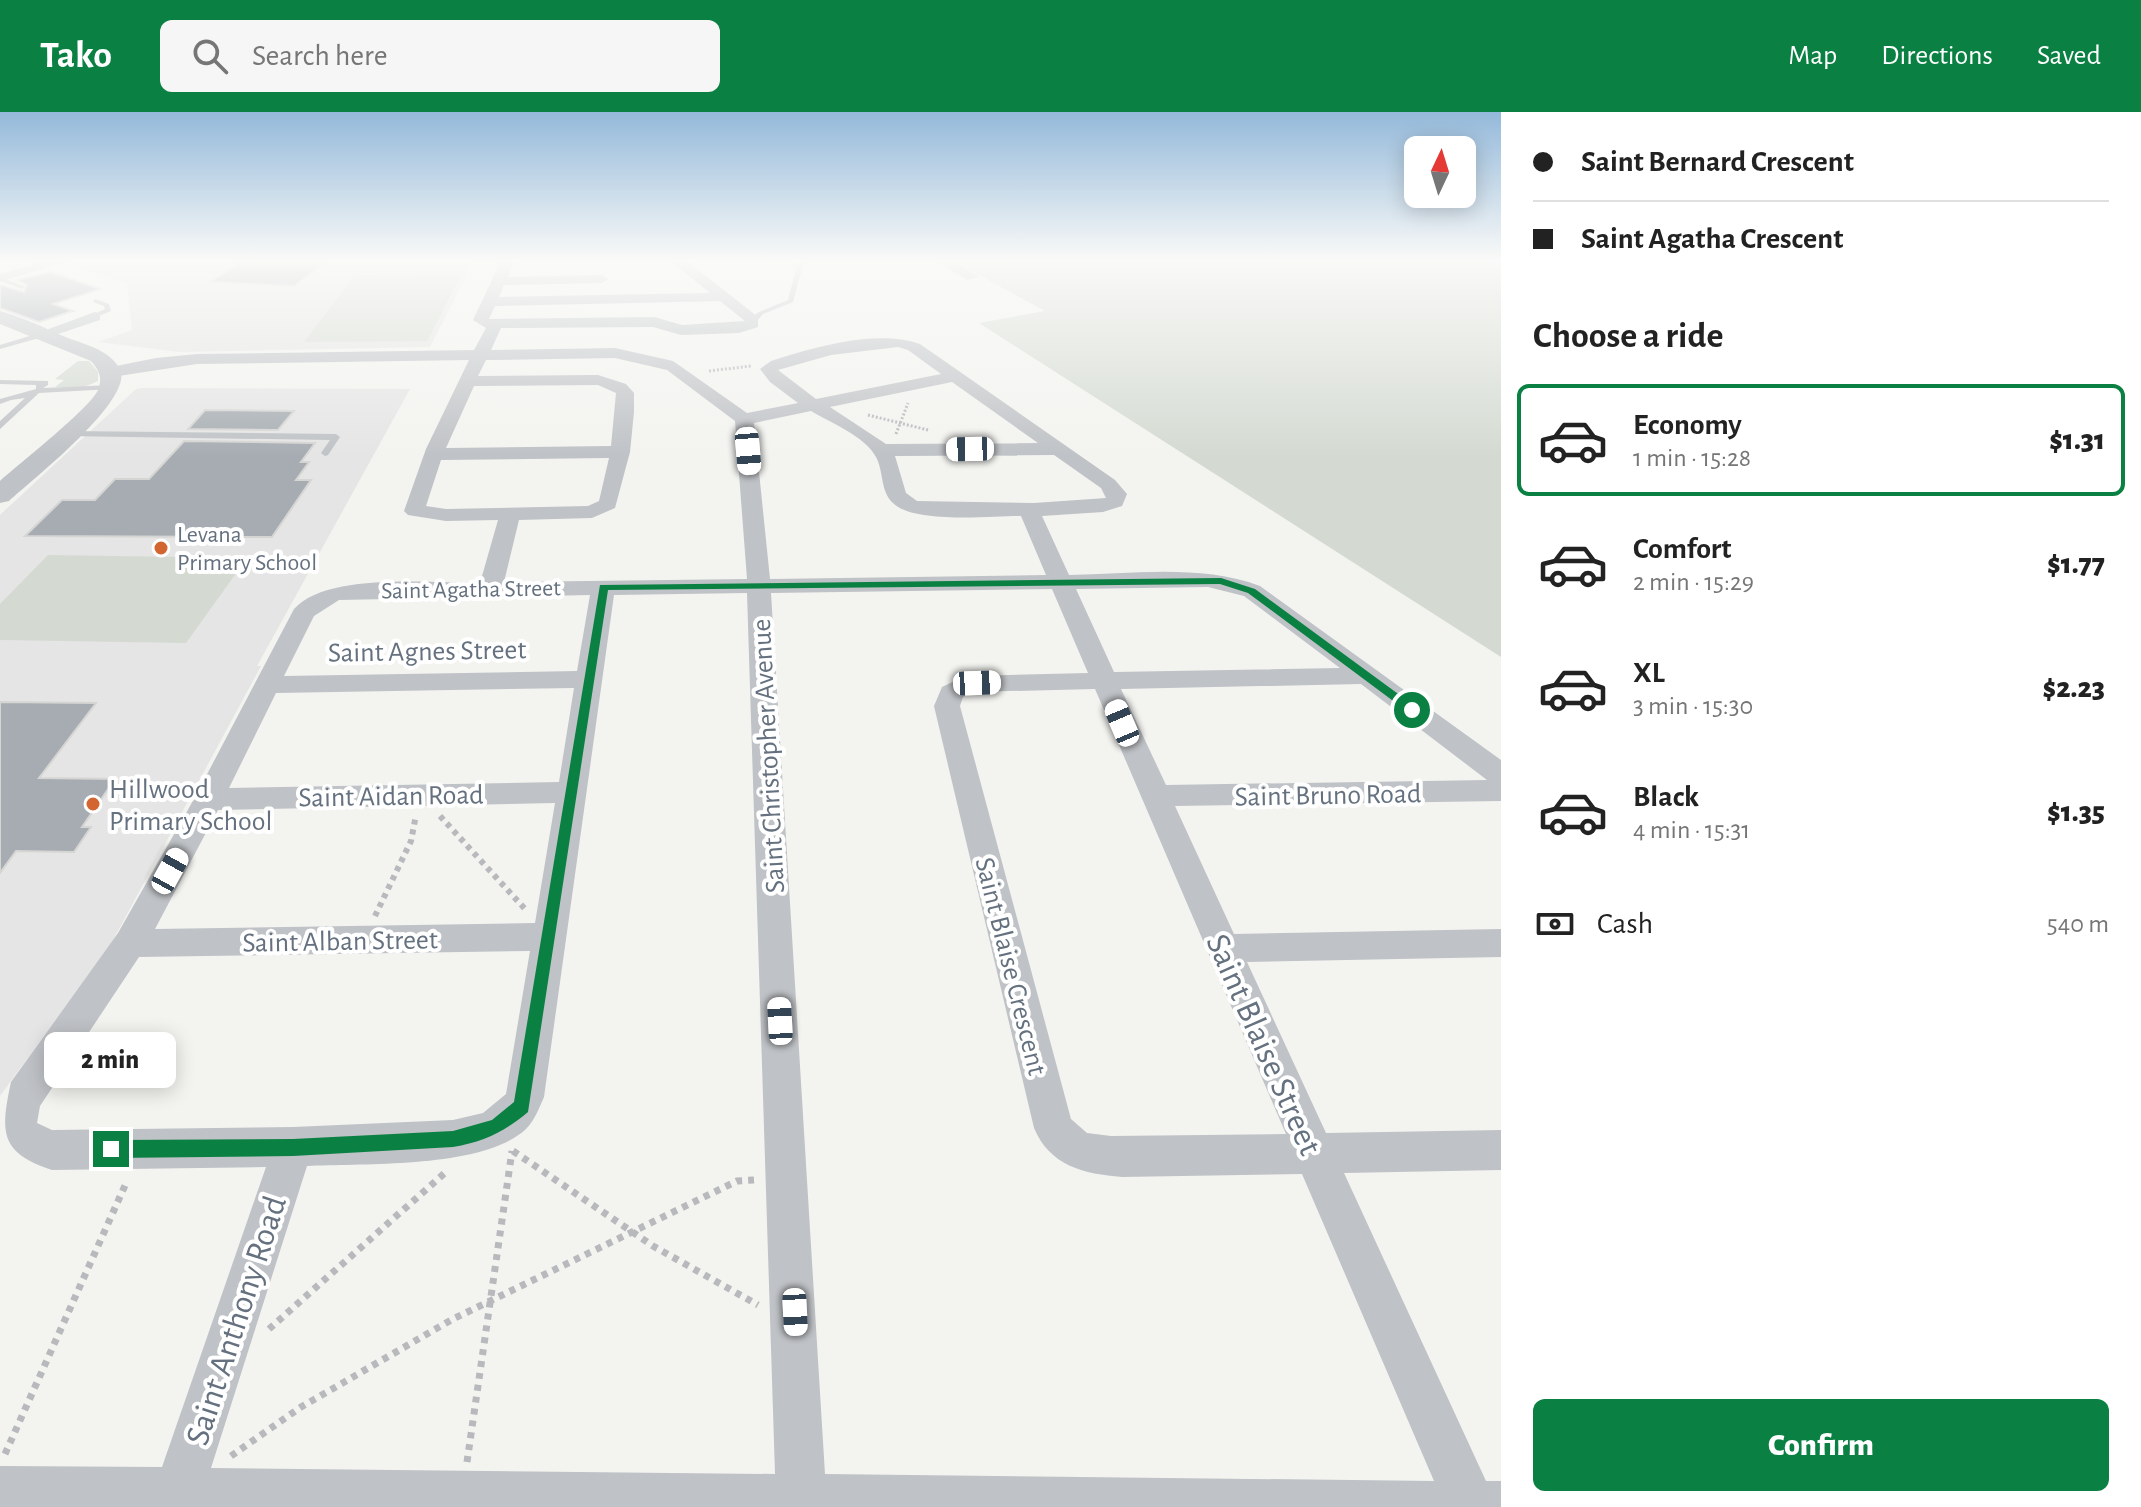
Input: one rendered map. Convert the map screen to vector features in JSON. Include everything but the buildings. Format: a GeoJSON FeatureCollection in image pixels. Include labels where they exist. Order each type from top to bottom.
{"type":"FeatureCollection","features":[{"type":"Feature","properties":{"kind":"street"},"geometry":{"type":"LineString","coordinates":[[23,326],[98,357],[112,380]]}},
{"type":"Feature","properties":{"kind":"street"},"geometry":{"type":"LineString","coordinates":[[43,334],[59,326]]}},
{"type":"Feature","properties":{"kind":"street"},"geometry":{"type":"LineString","coordinates":[[468,381],[611,383],[626,394],[620,452],[611,498],[604,508],[592,512],[510,514],[446,515],[415,511],[416,501],[436,454],[480,353],[494,326]]}},
{"type":"Feature","properties":{"kind":"street"},"geometry":{"type":"LineString","coordinates":[[671,326],[687,330],[748,326]]}},
{"type":"Feature","properties":{"kind":"street"},"geometry":{"type":"LineString","coordinates":[[886,450],[896,497],[905,505],[927,509],[1105,507],[1115,502],[1117,494],[1060,449],[914,347],[890,342],[776,364],[768,369],[886,450],[1060,449]]}},
{"type":"Feature","properties":{"kind":"street"},"geometry":{"type":"LineString","coordinates":[[0,495],[97,407],[112,380],[156,363],[197,359],[615,353],[664,362],[685,374],[744,419],[956,376]]}},
{"type":"Feature","properties":{"kind":"street","name":"Saint Christopher Avenue"},"geometry":{"type":"LineString","coordinates":[[744,419],[759,586],[796,1339],[801,1503]]}},
{"type":"Feature","properties":{"kind":"street"},"geometry":{"type":"LineString","coordinates":[[436,454],[620,452]]}},
{"type":"Feature","properties":{"kind":"street","name":"Saint Blaise Street"},"geometry":{"type":"LineString","coordinates":[[1028,508],[1471,1507]]}},
{"type":"Feature","properties":{"kind":"street"},"geometry":{"type":"LineString","coordinates":[[490,590],[510,514]]}},
{"type":"Feature","properties":{"kind":"street","name":"Saint Agatha Street"},"geometry":{"type":"LineString","coordinates":[[267,685],[310,605],[328,595],[353,591],[1208,580],[1231,583],[1252,591],[1501,775]]}},
{"type":"Feature","properties":{"kind":"street"},"geometry":{"type":"LineString","coordinates":[[267,685],[130,943],[44,1066],[16,1114],[17,1129],[33,1145],[52,1150],[293,1147],[478,1135],[505,1138],[525,1097],[603,587]]}},
{"type":"Feature","properties":{"kind":"street"},"geometry":{"type":"LineString","coordinates":[[1104,681],[1366,676]]}},
{"type":"Feature","properties":{"kind":"street","name":"Saint Agnes Street"},"geometry":{"type":"LineString","coordinates":[[267,685],[589,679]]}},
{"type":"Feature","properties":{"kind":"street","name":"Saint Blaise Crescent"},"geometry":{"type":"LineString","coordinates":[[1104,681],[965,684],[951,693],[947,706],[1054,1128],[1072,1148],[1090,1155],[1314,1154]]}},
{"type":"Feature","properties":{"kind":"street","name":"Saint Bruno Road"},"geometry":{"type":"LineString","coordinates":[[1155,796],[1501,790]]}},
{"type":"Feature","properties":{"kind":"street","name":"Saint Aidan Road"},"geometry":{"type":"LineString","coordinates":[[209,799],[572,792]]}},
{"type":"Feature","properties":{"kind":"street","name":"Saint Alban Street"},"geometry":{"type":"LineString","coordinates":[[130,943],[550,937]]}},
{"type":"Feature","properties":{"kind":"street"},"geometry":{"type":"LineString","coordinates":[[1222,948],[1501,943]]}},
{"type":"Feature","properties":{"kind":"street","name":"Saint Anthony Road"},"geometry":{"type":"LineString","coordinates":[[178,1493],[293,1147]]}},
{"type":"Feature","properties":{"kind":"street"},"geometry":{"type":"LineString","coordinates":[[1314,1154],[1501,1150]]}},
{"type":"Feature","properties":{"kind":"street"},"geometry":{"type":"LineString","coordinates":[[0,1491],[460,1501],[1501,1507]]}},
{"type":"Feature","properties":{"kind":"lane"},"geometry":{"type":"LineString","coordinates":[[1,347],[43,334]]}},
{"type":"Feature","properties":{"kind":"lane"},"geometry":{"type":"LineString","coordinates":[[0,402],[8,396],[112,380]]}},
{"type":"Feature","properties":{"kind":"lane"},"geometry":{"type":"LineString","coordinates":[[0,382],[45,383],[0,426]]}},
{"type":"Feature","properties":{"kind":"lane"},"geometry":{"type":"LineString","coordinates":[[68,434],[336,437],[325,453]]}},
{"type":"Feature","properties":{"kind":"path"},"geometry":{"type":"LineString","coordinates":[[685,374],[776,364]]}},
{"type":"Feature","properties":{"kind":"path"},"geometry":{"type":"LineString","coordinates":[[886,450],[901,423],[913,385]]}},
{"type":"Feature","properties":{"kind":"path"},"geometry":{"type":"LineString","coordinates":[[823,404],[932,431]]}},
{"type":"Feature","properties":{"kind":"path"},"geometry":{"type":"LineString","coordinates":[[420,795],[550,937]]}},
{"type":"Feature","properties":{"kind":"path"},"geometry":{"type":"LineString","coordinates":[[366,940],[382,898],[411,841],[420,795]]}},
{"type":"Feature","properties":{"kind":"path"},"geometry":{"type":"LineString","coordinates":[[505,1138],[632,1232],[755,1302],[796,1339]]}},
{"type":"Feature","properties":{"kind":"path"},"geometry":{"type":"LineString","coordinates":[[460,1501],[490,1302],[505,1138]]}},
{"type":"Feature","properties":{"kind":"path"},"geometry":{"type":"LineString","coordinates":[[263,1334],[447,1171],[453,1139]]}},
{"type":"Feature","properties":{"kind":"path"},"geometry":{"type":"LineString","coordinates":[[0,1466],[141,1149]]}},
{"type":"Feature","properties":{"kind":"path"},"geometry":{"type":"LineString","coordinates":[[227,1459],[301,1407],[453,1319],[737,1181],[788,1177]]}},
{"type":"Feature","properties":{"kind":"shaded area"},"geometry":{"type":"Polygon","coordinates":[[[132,326],[441,326],[430,347],[179,352],[98,342],[132,330],[132,326]]]}},
{"type":"Feature","properties":{"kind":"shaded area"},"geometry":{"type":"Polygon","coordinates":[[[316,326],[435,326],[427,341],[304,342],[316,326]]]}},
{"type":"Feature","properties":{"kind":"shaded area"},"geometry":{"type":"Polygon","coordinates":[[[984,326],[1501,326],[1501,657],[984,326]]]}},
{"type":"Feature","properties":{"kind":"shaded area"},"geometry":{"type":"Polygon","coordinates":[[[78,361],[89,361],[98,372],[98,381],[84,387],[55,387],[64,380],[55,379],[78,361]]]}},
{"type":"Feature","properties":{"kind":"shaded area"},"geometry":{"type":"Polygon","coordinates":[[[136,389],[410,389],[257,666],[261,666],[112,942],[0,1096],[0,515],[136,389]]]}},
{"type":"Feature","properties":{"kind":"shaded area"},"geometry":{"type":"Polygon","coordinates":[[[48,555],[247,558],[186,643],[0,640],[0,604],[48,555]]]}},
{"type":"Feature","properties":{"kind":"place","name":"Levana Primary School"},"geometry":{"type":"Point","coordinates":[161,548]}},
{"type":"Feature","properties":{"kind":"place","name":"Hillwood Primary School"},"geometry":{"type":"Point","coordinates":[93,804]}},
{"type":"Feature","properties":{"kind":"route"},"geometry":{"type":"LineString","coordinates":[[111,1149],[293,1147],[453,1139],[478,1135],[498,1126],[522,1106],[530,1071],[603,587],[1221,581],[1252,591],[1412,710]]}}]}
